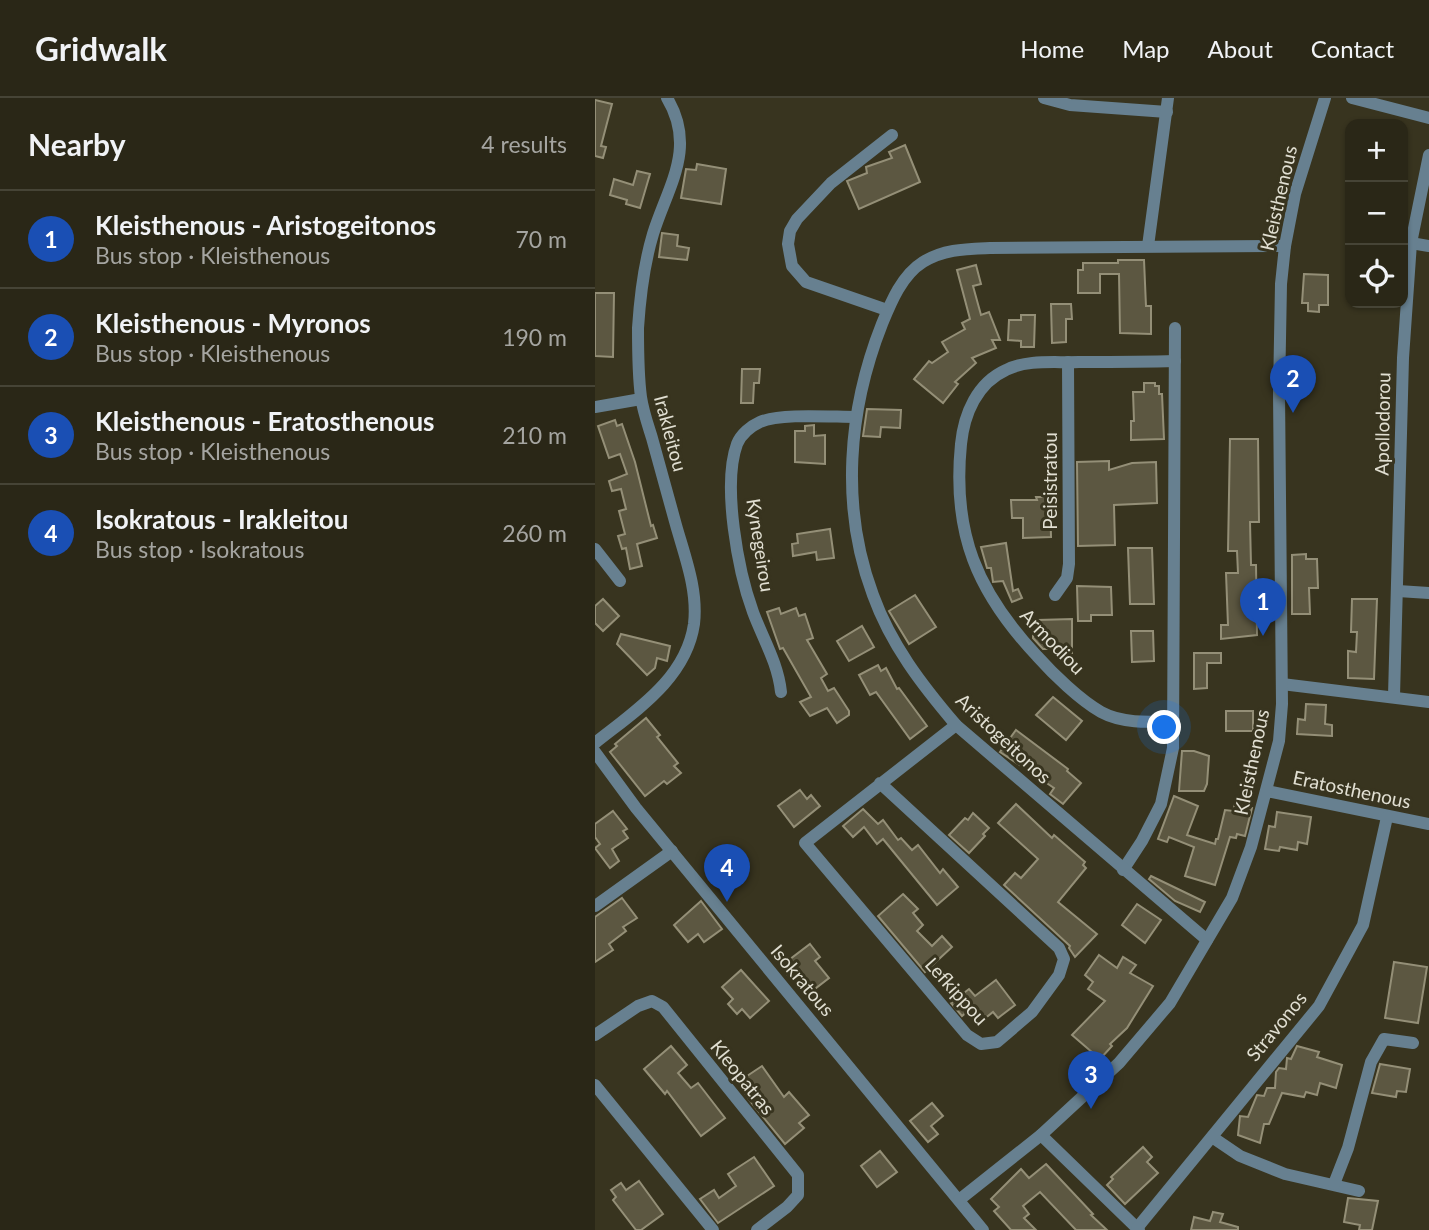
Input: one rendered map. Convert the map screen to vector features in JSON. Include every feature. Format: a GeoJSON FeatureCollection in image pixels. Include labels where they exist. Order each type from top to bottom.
{"type":"FeatureCollection","features":[{"type":"Feature","properties":{"kind":"street","name":"Irakleitou"},"geometry":{"type":"LineString","coordinates":[[595,743],[651,698],[667,681],[689,643],[694,624],[691,579],[641,399],[638,351],[641,290],[653,234],[677,171],[681,151],[675,115],[667,98]]}},
{"type":"Feature","properties":{"kind":"street"},"geometry":{"type":"LineString","coordinates":[[1044,98],[1070,105],[1167,112]]}},
{"type":"Feature","properties":{"kind":"street"},"geometry":{"type":"LineString","coordinates":[[1148,246],[1168,98]]}},
{"type":"Feature","properties":{"kind":"street","name":"Kleisthenous"},"geometry":{"type":"LineString","coordinates":[[959,1200],[1041,1135],[1119,1063],[1162,1013],[1232,898],[1251,847],[1279,741],[1282,684],[1279,322],[1285,246],[1295,194],[1325,98]]}},
{"type":"Feature","properties":{"kind":"street"},"geometry":{"type":"LineString","coordinates":[[1352,98],[1429,118]]}},
{"type":"Feature","properties":{"kind":"street"},"geometry":{"type":"LineString","coordinates":[[887,310],[806,282],[792,266],[788,244],[790,231],[797,219],[831,183],[892,135]]}},
{"type":"Feature","properties":{"kind":"street","name":"Apollodorou"},"geometry":{"type":"LineString","coordinates":[[1394,696],[1403,358],[1411,243],[1429,155]]}},
{"type":"Feature","properties":{"kind":"street"},"geometry":{"type":"LineString","coordinates":[[1411,243],[1429,246]]}},
{"type":"Feature","properties":{"kind":"street","name":"Aristogeitonos"},"geometry":{"type":"LineString","coordinates":[[1207,940],[956,724],[926,690],[905,659],[873,596],[863,565],[853,508],[856,417],[869,358],[887,310],[912,271],[941,253],[990,248],[1285,246]]}},
{"type":"Feature","properties":{"kind":"street"},"geometry":{"type":"LineString","coordinates":[[1123,870],[1161,804],[1173,748],[1175,328]]}},
{"type":"Feature","properties":{"kind":"street","name":"Armodiou"},"geometry":{"type":"LineString","coordinates":[[1174,721],[1133,721],[1101,712],[1055,676],[1009,627],[977,572],[966,538],[959,506],[959,463],[962,433],[974,400],[987,383],[1008,369],[1037,362],[1175,361]]}},
{"type":"Feature","properties":{"kind":"street","name":"Peisistratou"},"geometry":{"type":"LineString","coordinates":[[1055,595],[1067,578],[1069,564],[1068,362]]}},
{"type":"Feature","properties":{"kind":"street"},"geometry":{"type":"LineString","coordinates":[[595,407],[641,399]]}},
{"type":"Feature","properties":{"kind":"street","name":"Kynegeirou"},"geometry":{"type":"LineString","coordinates":[[781,692],[776,663],[752,610],[737,544],[732,478],[737,444],[752,427],[774,418],[856,417]]}},
{"type":"Feature","properties":{"kind":"street"},"geometry":{"type":"LineString","coordinates":[[595,549],[620,581]]}},
{"type":"Feature","properties":{"kind":"street"},"geometry":{"type":"LineString","coordinates":[[1398,591],[1429,593]]}},
{"type":"Feature","properties":{"kind":"street"},"geometry":{"type":"LineString","coordinates":[[1282,684],[1429,702]]}},
{"type":"Feature","properties":{"kind":"street","name":"Lefkippou"},"geometry":{"type":"LineString","coordinates":[[880,783],[1059,947],[1064,960],[1059,975],[1032,1012],[997,1042],[981,1044],[967,1035],[804,843],[880,783],[956,724]]}},
{"type":"Feature","properties":{"kind":"street","name":"Isokratous"},"geometry":{"type":"LineString","coordinates":[[595,752],[672,851],[983,1230]]}},
{"type":"Feature","properties":{"kind":"street","name":"Eratosthenous"},"geometry":{"type":"LineString","coordinates":[[1267,791],[1429,824]]}},
{"type":"Feature","properties":{"kind":"street","name":"Stravonos"},"geometry":{"type":"LineString","coordinates":[[1138,1229],[1319,1006],[1363,925],[1387,817]]}},
{"type":"Feature","properties":{"kind":"street"},"geometry":{"type":"LineString","coordinates":[[595,906],[672,851]]}},
{"type":"Feature","properties":{"kind":"street","name":"Kleopatras"},"geometry":{"type":"LineString","coordinates":[[595,1035],[638,1006],[652,1001],[663,1007],[798,1175],[798,1195],[757,1230]]}},
{"type":"Feature","properties":{"kind":"street"},"geometry":{"type":"LineString","coordinates":[[1334,1184],[1348,1148],[1371,1062],[1384,1038],[1413,1043]]}},
{"type":"Feature","properties":{"kind":"street"},"geometry":{"type":"LineString","coordinates":[[595,1084],[713,1230]]}},
{"type":"Feature","properties":{"kind":"street"},"geometry":{"type":"LineString","coordinates":[[1041,1135],[1138,1229]]}},
{"type":"Feature","properties":{"kind":"street"},"geometry":{"type":"LineString","coordinates":[[1212,1137],[1240,1156],[1286,1174],[1359,1191]]}},
{"type":"Feature","properties":{"kind":"building"},"geometry":{"type":"Polygon","coordinates":[[[595,100],[612,104],[601,146],[606,147],[603,158],[595,156],[595,100]]]}},
{"type":"Feature","properties":{"kind":"building"},"geometry":{"type":"Polygon","coordinates":[[[905,145],[920,182],[859,209],[847,181],[867,173],[866,167],[892,158],[889,152],[905,145]]]}},
{"type":"Feature","properties":{"kind":"building"},"geometry":{"type":"Polygon","coordinates":[[[697,164],[726,169],[721,204],[681,198],[686,169],[696,170],[697,164]]]}},
{"type":"Feature","properties":{"kind":"building"},"geometry":{"type":"Polygon","coordinates":[[[637,171],[650,174],[640,208],[626,204],[627,200],[610,195],[614,179],[633,185],[637,171]]]}},
{"type":"Feature","properties":{"kind":"building"},"geometry":{"type":"Polygon","coordinates":[[[662,233],[678,235],[677,246],[689,248],[687,260],[659,257],[662,233]]]}},
{"type":"Feature","properties":{"kind":"building"},"geometry":{"type":"Polygon","coordinates":[[[1118,260],[1144,260],[1146,306],[1151,306],[1151,334],[1120,333],[1119,274],[1100,274],[1100,293],[1078,293],[1078,270],[1083,270],[1083,263],[1118,263],[1118,260]]]}},
{"type":"Feature","properties":{"kind":"building"},"geometry":{"type":"Polygon","coordinates":[[[976,265],[981,284],[973,286],[981,315],[989,312],[1000,340],[992,340],[996,348],[972,358],[976,363],[955,382],[958,384],[943,403],[914,379],[929,361],[932,363],[948,352],[942,342],[965,329],[962,323],[970,319],[957,270],[976,265]]]}},
{"type":"Feature","properties":{"kind":"building"},"geometry":{"type":"Polygon","coordinates":[[[1304,274],[1328,275],[1328,305],[1319,305],[1319,312],[1308,311],[1308,303],[1302,303],[1304,274]]]}},
{"type":"Feature","properties":{"kind":"building"},"geometry":{"type":"Polygon","coordinates":[[[595,293],[614,293],[613,357],[595,356],[595,293]]]}},
{"type":"Feature","properties":{"kind":"building"},"geometry":{"type":"Polygon","coordinates":[[[1051,304],[1071,304],[1072,319],[1066,319],[1066,342],[1052,343],[1051,304]]]}},
{"type":"Feature","properties":{"kind":"building"},"geometry":{"type":"Polygon","coordinates":[[[1021,315],[1035,315],[1034,347],[1021,347],[1021,341],[1008,340],[1009,320],[1021,320],[1021,315]]]}},
{"type":"Feature","properties":{"kind":"building"},"geometry":{"type":"Polygon","coordinates":[[[742,369],[760,369],[759,383],[754,383],[753,403],[741,403],[742,369]]]}},
{"type":"Feature","properties":{"kind":"building"},"geometry":{"type":"Polygon","coordinates":[[[1144,383],[1155,383],[1155,386],[1159,386],[1159,394],[1162,394],[1164,439],[1131,440],[1131,421],[1134,421],[1133,392],[1144,392],[1144,383]]]}},
{"type":"Feature","properties":{"kind":"building"},"geometry":{"type":"Polygon","coordinates":[[[867,409],[901,410],[900,428],[881,427],[880,437],[863,436],[867,409]]]}},
{"type":"Feature","properties":{"kind":"building"},"geometry":{"type":"Polygon","coordinates":[[[615,420],[617,426],[622,424],[635,462],[651,526],[653,525],[657,538],[637,544],[642,566],[630,569],[626,548],[622,549],[618,536],[625,534],[619,511],[626,509],[621,489],[612,491],[609,481],[627,474],[620,454],[609,458],[598,426],[615,420]]]}},
{"type":"Feature","properties":{"kind":"building"},"geometry":{"type":"Polygon","coordinates":[[[814,425],[814,436],[825,435],[825,464],[795,462],[795,431],[805,431],[805,426],[814,425]]]}},
{"type":"Feature","properties":{"kind":"building"},"geometry":{"type":"Polygon","coordinates":[[[1230,439],[1258,439],[1259,522],[1250,522],[1251,565],[1256,565],[1257,635],[1221,639],[1221,625],[1228,625],[1226,573],[1238,573],[1237,551],[1228,551],[1230,439]]]}},
{"type":"Feature","properties":{"kind":"building"},"geometry":{"type":"Polygon","coordinates":[[[1109,461],[1109,470],[1132,463],[1156,462],[1157,503],[1114,505],[1115,545],[1078,546],[1077,462],[1109,461]]]}},
{"type":"Feature","properties":{"kind":"building"},"geometry":{"type":"Polygon","coordinates":[[[1036,497],[1050,497],[1051,537],[1023,538],[1023,518],[1012,518],[1011,500],[1037,500],[1036,497]]]}},
{"type":"Feature","properties":{"kind":"building"},"geometry":{"type":"Polygon","coordinates":[[[830,529],[834,558],[817,560],[816,552],[793,556],[792,544],[798,543],[797,534],[830,529]]]}},
{"type":"Feature","properties":{"kind":"building"},"geometry":{"type":"Polygon","coordinates":[[[1006,543],[1013,591],[1018,589],[1022,598],[1012,602],[1003,581],[993,582],[991,568],[987,568],[981,547],[1006,543]]]}},
{"type":"Feature","properties":{"kind":"building"},"geometry":{"type":"Polygon","coordinates":[[[1128,548],[1152,548],[1154,604],[1130,604],[1128,548]]]}},
{"type":"Feature","properties":{"kind":"building"},"geometry":{"type":"Polygon","coordinates":[[[1306,554],[1306,559],[1317,559],[1318,588],[1309,588],[1310,614],[1292,614],[1292,555],[1306,554]]]}},
{"type":"Feature","properties":{"kind":"building"},"geometry":{"type":"Polygon","coordinates":[[[1077,586],[1111,587],[1112,615],[1091,615],[1091,621],[1078,621],[1077,586]]]}},
{"type":"Feature","properties":{"kind":"building"},"geometry":{"type":"Polygon","coordinates":[[[915,595],[936,627],[909,644],[889,611],[915,595]]]}},
{"type":"Feature","properties":{"kind":"building"},"geometry":{"type":"Polygon","coordinates":[[[603,599],[619,616],[603,631],[595,623],[595,606],[603,599]]]}},
{"type":"Feature","properties":{"kind":"building"},"geometry":{"type":"Polygon","coordinates":[[[1352,599],[1377,599],[1374,679],[1348,678],[1348,651],[1356,652],[1357,632],[1351,632],[1352,599]]]}},
{"type":"Feature","properties":{"kind":"building"},"geometry":{"type":"Polygon","coordinates":[[[779,608],[781,614],[796,608],[799,616],[805,614],[813,638],[807,640],[827,674],[821,678],[828,691],[834,688],[849,711],[849,715],[837,723],[827,708],[810,716],[800,702],[811,697],[783,648],[780,649],[767,612],[779,608]]]}},
{"type":"Feature","properties":{"kind":"building"},"geometry":{"type":"Polygon","coordinates":[[[1072,619],[1072,653],[1055,653],[1055,649],[1043,649],[1033,638],[1033,625],[1038,625],[1038,620],[1072,619]]]}},
{"type":"Feature","properties":{"kind":"building"},"geometry":{"type":"Polygon","coordinates":[[[862,626],[874,647],[849,661],[837,641],[862,626]]]}},
{"type":"Feature","properties":{"kind":"building"},"geometry":{"type":"Polygon","coordinates":[[[1131,631],[1153,631],[1154,661],[1132,662],[1131,631]]]}},
{"type":"Feature","properties":{"kind":"building"},"geometry":{"type":"Polygon","coordinates":[[[621,634],[670,646],[667,661],[657,658],[655,668],[647,675],[617,644],[621,634]]]}},
{"type":"Feature","properties":{"kind":"building"},"geometry":{"type":"Polygon","coordinates":[[[1194,653],[1221,653],[1221,663],[1207,663],[1207,688],[1194,689],[1194,653]]]}},
{"type":"Feature","properties":{"kind":"building"},"geometry":{"type":"Polygon","coordinates":[[[878,665],[881,671],[886,668],[897,689],[899,688],[927,726],[910,739],[876,692],[870,695],[859,675],[878,665]]]}},
{"type":"Feature","properties":{"kind":"building"},"geometry":{"type":"Polygon","coordinates":[[[1053,697],[1082,721],[1066,740],[1036,715],[1053,697]]]}},
{"type":"Feature","properties":{"kind":"building"},"geometry":{"type":"Polygon","coordinates":[[[1306,704],[1326,705],[1325,724],[1332,725],[1332,736],[1297,734],[1298,719],[1305,720],[1306,704]]]}},
{"type":"Feature","properties":{"kind":"building"},"geometry":{"type":"Polygon","coordinates":[[[1226,711],[1253,711],[1253,731],[1226,731],[1226,711]]]}},
{"type":"Feature","properties":{"kind":"building"},"geometry":{"type":"Polygon","coordinates":[[[646,718],[678,763],[674,766],[681,773],[667,784],[664,781],[645,796],[610,752],[617,746],[615,744],[646,718]]]}},
{"type":"Feature","properties":{"kind":"building"},"geometry":{"type":"Polygon","coordinates":[[[1016,730],[1068,769],[1081,783],[1063,804],[1050,794],[1054,788],[1000,752],[1016,730]]]}},
{"type":"Feature","properties":{"kind":"building"},"geometry":{"type":"Polygon","coordinates":[[[1182,751],[1194,751],[1209,756],[1204,791],[1179,791],[1182,751]]]}},
{"type":"Feature","properties":{"kind":"building"},"geometry":{"type":"Polygon","coordinates":[[[800,790],[807,799],[811,795],[820,806],[794,827],[778,806],[800,790]]]}},
{"type":"Feature","properties":{"kind":"building"},"geometry":{"type":"Polygon","coordinates":[[[1174,796],[1198,806],[1187,835],[1215,844],[1225,810],[1233,811],[1235,804],[1252,808],[1245,836],[1237,834],[1236,838],[1230,837],[1215,885],[1185,876],[1194,847],[1169,837],[1167,842],[1158,839],[1174,796]]]}},
{"type":"Feature","properties":{"kind":"building"},"geometry":{"type":"Polygon","coordinates":[[[1016,804],[1052,838],[1054,835],[1085,862],[1083,865],[1086,868],[1058,902],[1097,934],[1075,957],[1070,946],[1004,885],[1015,873],[1021,878],[1038,859],[998,823],[1016,804]]]}},
{"type":"Feature","properties":{"kind":"building"},"geometry":{"type":"Polygon","coordinates":[[[863,809],[878,824],[883,820],[898,840],[901,838],[912,850],[918,845],[940,873],[943,869],[958,887],[937,905],[883,839],[877,844],[864,827],[853,837],[843,826],[863,809]]]}},
{"type":"Feature","properties":{"kind":"building"},"geometry":{"type":"Polygon","coordinates":[[[613,811],[627,829],[623,831],[628,838],[612,849],[619,861],[610,868],[595,848],[600,844],[595,837],[595,824],[613,811]]]}},
{"type":"Feature","properties":{"kind":"building"},"geometry":{"type":"Polygon","coordinates":[[[1277,812],[1311,817],[1307,844],[1298,842],[1297,850],[1280,847],[1279,851],[1265,849],[1269,826],[1275,827],[1277,812]]]}},
{"type":"Feature","properties":{"kind":"building"},"geometry":{"type":"Polygon","coordinates":[[[973,813],[989,828],[969,853],[949,835],[973,813]]]}},
{"type":"Feature","properties":{"kind":"building"},"geometry":{"type":"Polygon","coordinates":[[[1151,876],[1205,902],[1200,912],[1175,901],[1149,879],[1151,876]]]}},
{"type":"Feature","properties":{"kind":"building"},"geometry":{"type":"Polygon","coordinates":[[[903,894],[918,909],[913,913],[923,925],[917,931],[932,946],[942,936],[952,947],[925,972],[878,916],[903,894]]]}},
{"type":"Feature","properties":{"kind":"building"},"geometry":{"type":"Polygon","coordinates":[[[622,898],[637,918],[623,927],[626,931],[609,944],[613,950],[595,962],[595,917],[622,898]]]}},
{"type":"Feature","properties":{"kind":"building"},"geometry":{"type":"Polygon","coordinates":[[[701,901],[722,929],[704,942],[698,934],[688,942],[674,925],[701,901]]]}},
{"type":"Feature","properties":{"kind":"building"},"geometry":{"type":"Polygon","coordinates":[[[1137,904],[1161,920],[1145,943],[1122,925],[1137,904]]]}},
{"type":"Feature","properties":{"kind":"building"},"geometry":{"type":"Polygon","coordinates":[[[810,944],[820,957],[815,961],[829,978],[807,995],[792,975],[789,977],[781,966],[810,944]]]}},
{"type":"Feature","properties":{"kind":"building"},"geometry":{"type":"Polygon","coordinates":[[[1099,955],[1117,968],[1123,957],[1136,965],[1130,973],[1153,986],[1127,1028],[1110,1044],[1112,1046],[1100,1059],[1072,1035],[1105,1001],[1088,989],[1093,982],[1085,975],[1099,955]]]}},
{"type":"Feature","properties":{"kind":"building"},"geometry":{"type":"Polygon","coordinates":[[[1394,962],[1427,967],[1418,1023],[1385,1018],[1394,962]]]}},
{"type":"Feature","properties":{"kind":"building"},"geometry":{"type":"Polygon","coordinates":[[[741,970],[769,1001],[750,1018],[742,1009],[737,1014],[728,1004],[733,999],[722,987],[741,970]]]}},
{"type":"Feature","properties":{"kind":"building"},"geometry":{"type":"Polygon","coordinates":[[[996,980],[1015,1005],[998,1018],[993,1012],[978,1024],[968,1011],[962,1016],[951,1003],[969,989],[975,996],[996,980]]]}},
{"type":"Feature","properties":{"kind":"building"},"geometry":{"type":"Polygon","coordinates":[[[671,1046],[687,1065],[678,1073],[691,1088],[698,1083],[725,1118],[701,1136],[667,1091],[665,1094],[644,1069],[671,1046]]]}},
{"type":"Feature","properties":{"kind":"building"},"geometry":{"type":"Polygon","coordinates":[[[1297,1046],[1319,1052],[1317,1057],[1342,1065],[1336,1088],[1320,1083],[1317,1095],[1306,1092],[1304,1097],[1282,1093],[1269,1124],[1264,1124],[1260,1143],[1238,1135],[1240,1116],[1248,1117],[1257,1095],[1264,1096],[1267,1088],[1275,1088],[1276,1072],[1279,1068],[1286,1069],[1287,1058],[1291,1059],[1297,1046]]]}},
{"type":"Feature","properties":{"kind":"building"},"geometry":{"type":"Polygon","coordinates":[[[1380,1064],[1410,1069],[1406,1092],[1397,1091],[1396,1097],[1372,1093],[1380,1064]]]}},
{"type":"Feature","properties":{"kind":"building"},"geometry":{"type":"Polygon","coordinates":[[[762,1066],[784,1097],[789,1092],[809,1115],[799,1123],[804,1128],[785,1144],[738,1082],[762,1066]]]}},
{"type":"Feature","properties":{"kind":"building"},"geometry":{"type":"Polygon","coordinates":[[[932,1103],[943,1116],[931,1126],[938,1134],[928,1142],[910,1121],[932,1103]]]}},
{"type":"Feature","properties":{"kind":"building"},"geometry":{"type":"Polygon","coordinates":[[[1143,1147],[1152,1157],[1147,1162],[1158,1173],[1125,1204],[1107,1185],[1113,1179],[1111,1177],[1143,1147]]]}},
{"type":"Feature","properties":{"kind":"building"},"geometry":{"type":"Polygon","coordinates":[[[880,1151],[897,1172],[877,1187],[861,1166],[880,1151]]]}},
{"type":"Feature","properties":{"kind":"building"},"geometry":{"type":"Polygon","coordinates":[[[754,1157],[774,1186],[718,1223],[700,1199],[714,1190],[719,1198],[736,1186],[728,1174],[754,1157]]]}},
{"type":"Feature","properties":{"kind":"building"},"geometry":{"type":"Polygon","coordinates":[[[1046,1164],[1107,1230],[1076,1230],[1040,1192],[1023,1206],[1029,1214],[1024,1218],[1036,1230],[1011,1230],[994,1211],[999,1207],[991,1199],[1021,1169],[1029,1178],[1046,1164]]]}},
{"type":"Feature","properties":{"kind":"building"},"geometry":{"type":"Polygon","coordinates":[[[639,1181],[663,1214],[641,1230],[636,1230],[613,1200],[616,1197],[611,1190],[621,1183],[626,1190],[639,1181]]]}},
{"type":"Feature","properties":{"kind":"building"},"geometry":{"type":"Polygon","coordinates":[[[1348,1198],[1378,1201],[1372,1230],[1359,1230],[1360,1225],[1344,1222],[1348,1198]]]}},
{"type":"Feature","properties":{"kind":"building"},"geometry":{"type":"Polygon","coordinates":[[[1213,1212],[1223,1214],[1220,1222],[1238,1227],[1238,1230],[1191,1230],[1194,1217],[1210,1221],[1213,1212]]]}},
{"type":"Feature","properties":{"kind":"place","name":"Kleisthenous - Myronos"},"geometry":{"type":"Point","coordinates":[1293,413]}},
{"type":"Feature","properties":{"kind":"place","name":"Kleisthenous - Aristogeitonos"},"geometry":{"type":"Point","coordinates":[1263,636]}},
{"type":"Feature","properties":{"kind":"place","name":"Isokratous - Irakleitou"},"geometry":{"type":"Point","coordinates":[727,902]}},
{"type":"Feature","properties":{"kind":"place","name":"Kleisthenous - Eratosthenous"},"geometry":{"type":"Point","coordinates":[1091,1109]}}]}
